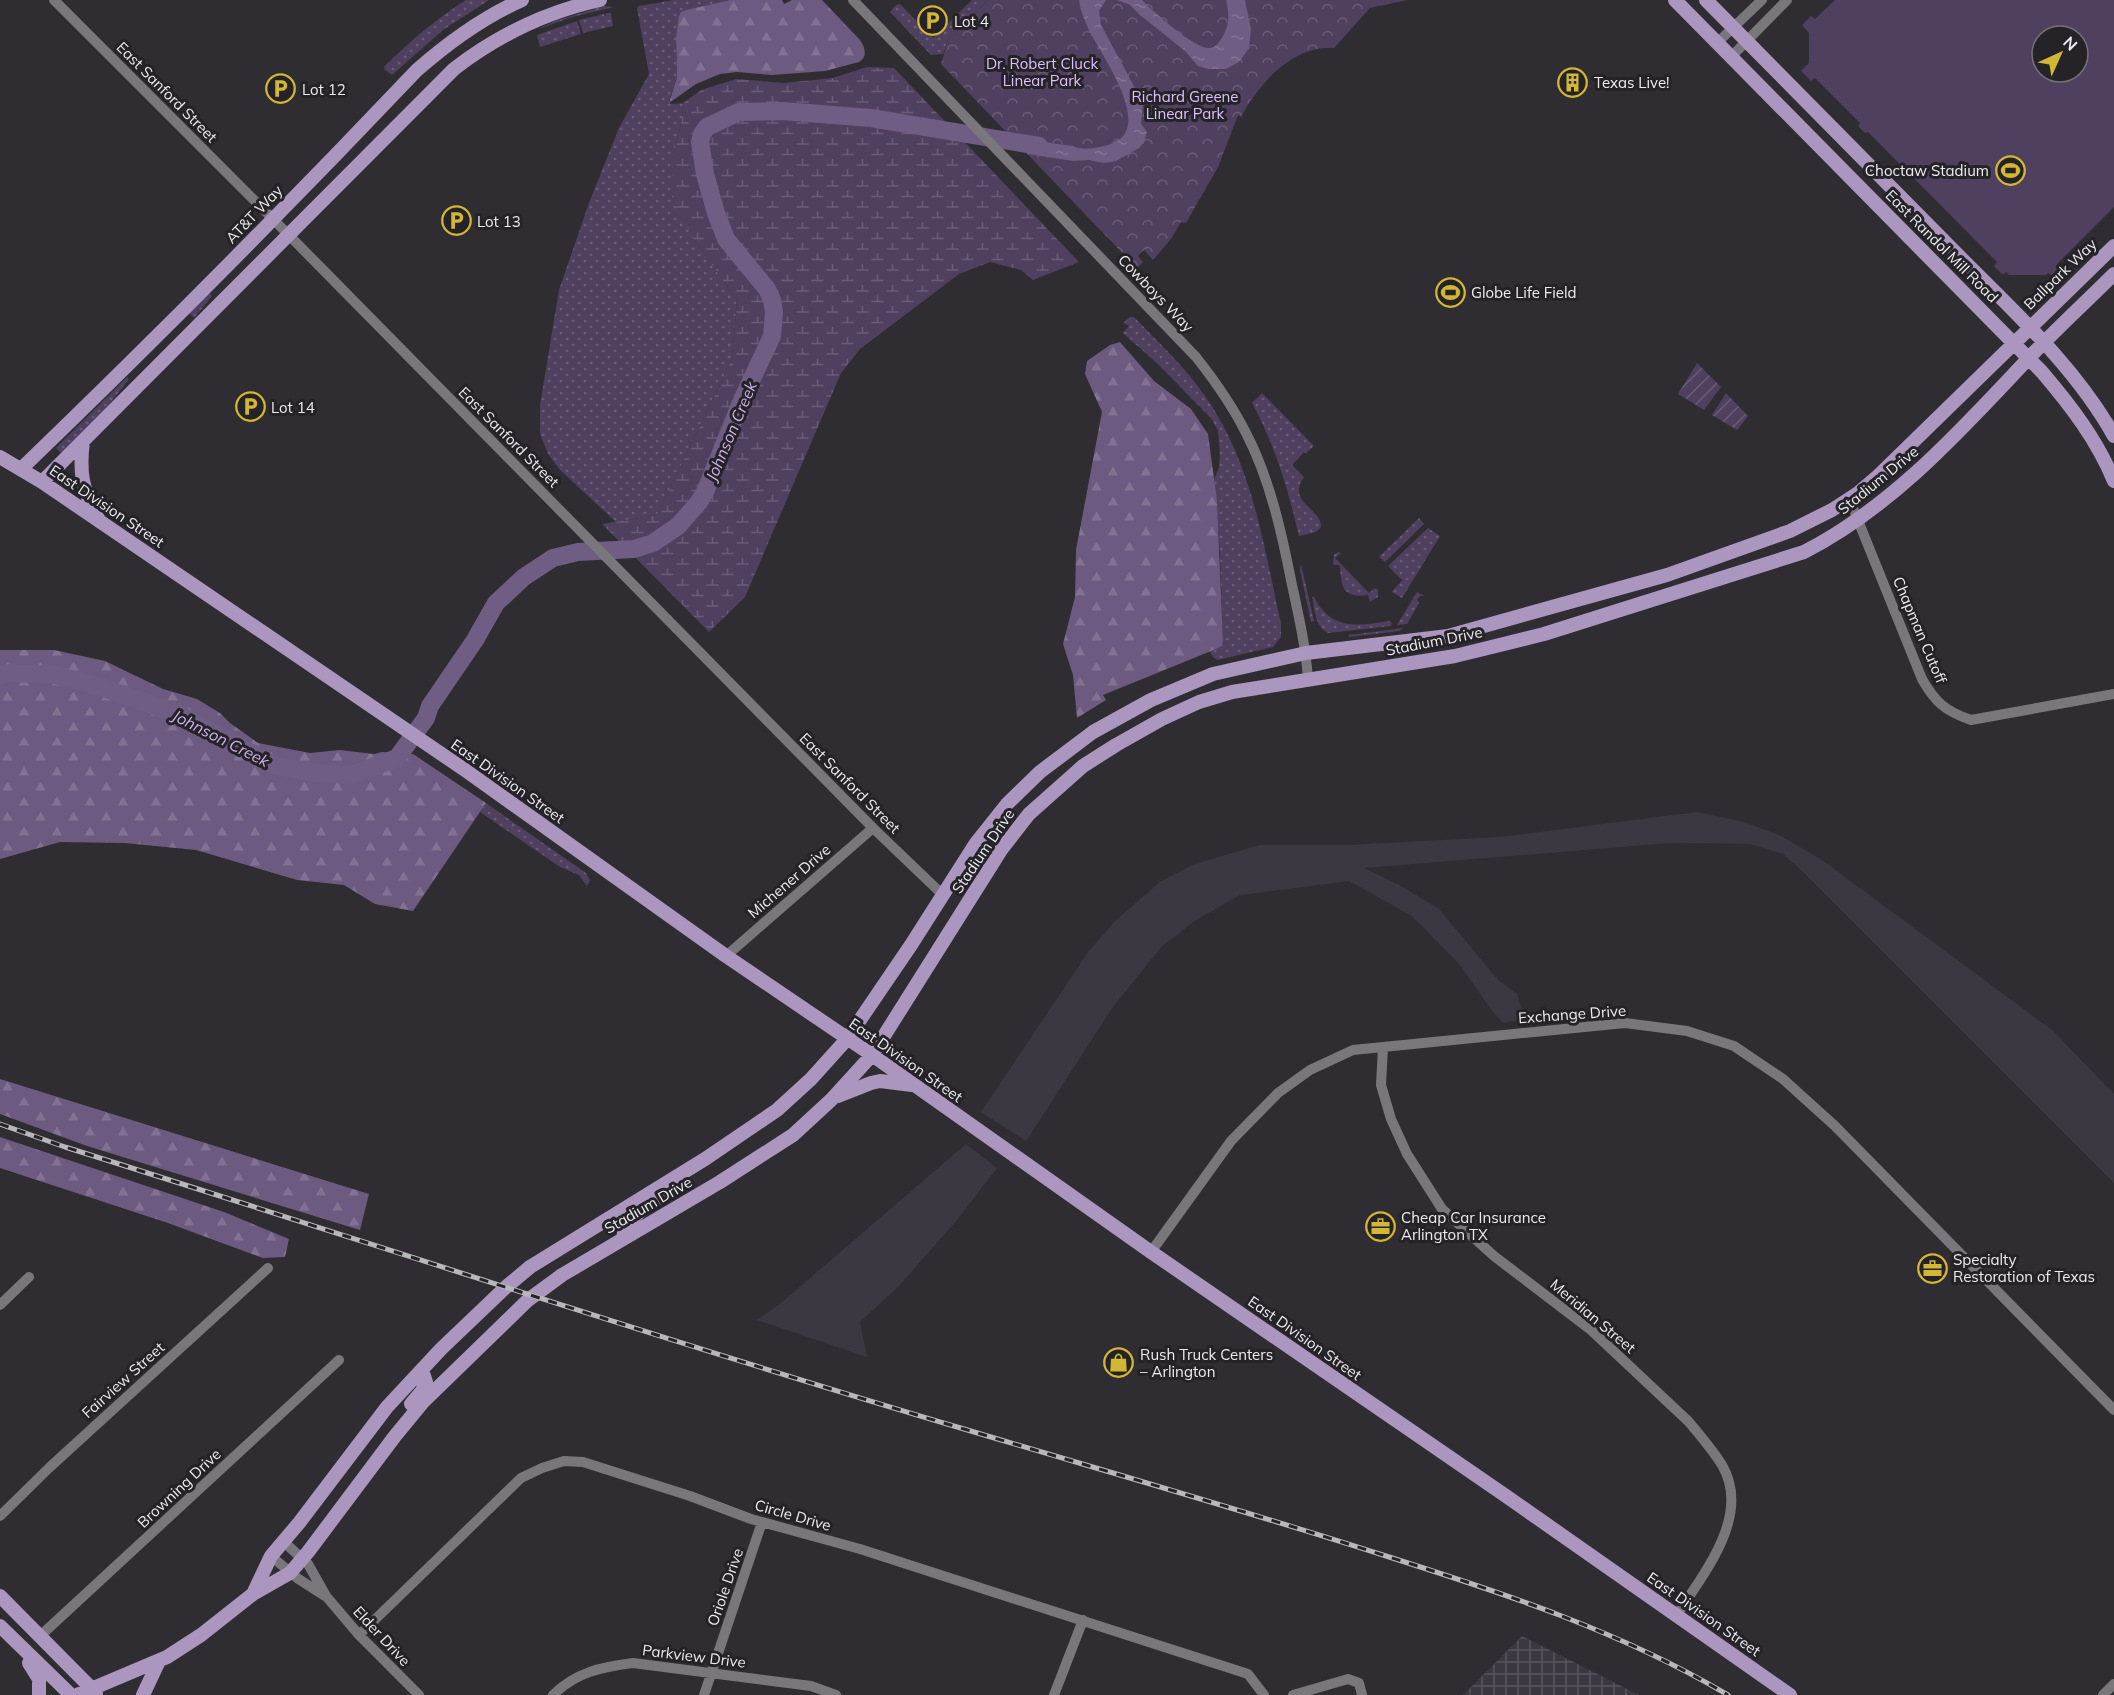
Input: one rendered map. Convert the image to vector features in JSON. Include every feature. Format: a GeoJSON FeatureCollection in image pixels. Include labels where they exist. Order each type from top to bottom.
{"type":"FeatureCollection","features":[{"type":"Feature","properties":{"kind":"main road","name":"AT&T Way"},"geometry":{"type":"LineString","coordinates":[[21,469],[100,393],[431,57],[482,20],[522,0]]}},
{"type":"Feature","properties":{"kind":"main road"},"geometry":{"type":"LineString","coordinates":[[42,482],[411,109],[454,69],[493,41],[522,26],[557,11],[600,0]]}},
{"type":"Feature","properties":{"kind":"main road","name":"East Randol Mill Road"},"geometry":{"type":"LineString","coordinates":[[1674,0],[2029,358],[2072,408],[2090,433],[2114,481]]}},
{"type":"Feature","properties":{"kind":"main road","name":"East Randol Mill Road"},"geometry":{"type":"LineString","coordinates":[[1706,0],[2044,343],[2087,394],[2114,436]]}},
{"type":"Feature","properties":{"kind":"main road","name":"Ballpark Way"},"geometry":{"type":"LineString","coordinates":[[2029,327],[2114,246]]}},
{"type":"Feature","properties":{"kind":"main road"},"geometry":{"type":"LineString","coordinates":[[2044,343],[2114,274]]}},
{"type":"Feature","properties":{"kind":"main road","name":"Stadium Drive"},"geometry":{"type":"LineString","coordinates":[[253,1594],[271,1556],[387,1407],[506,1287],[530,1267],[689,1169],[777,1110],[811,1079],[847,1039],[976,843],[1007,804],[1040,772],[1092,732],[1151,700],[1213,675],[1306,653],[1448,636],[1667,574],[1790,531],[1832,510],[1878,476],[2029,327]]}},
{"type":"Feature","properties":{"kind":"main road","name":"Stadium Drive"},"geometry":{"type":"LineString","coordinates":[[77,1695],[94,1692],[159,1661],[201,1635],[253,1594],[290,1573],[423,1402],[528,1300],[562,1275],[720,1182],[793,1135],[831,1100],[872,1055],[1001,850],[1029,814],[1083,766],[1152,724],[1199,702],[1243,690],[1455,656],[1544,634],[1804,552],[1835,536],[1857,520],[1935,456],[2044,343]]}},
{"type":"Feature","properties":{"kind":"main road"},"geometry":{"type":"LineString","coordinates":[[83,441],[80,476],[90,505],[99,520]]}},
{"type":"Feature","properties":{"kind":"main road","name":"East Division Street"},"geometry":{"type":"LineString","coordinates":[[0,457],[99,520],[465,770],[726,956],[872,1055],[1151,1252],[1790,1695]]}},
{"type":"Feature","properties":{"kind":"main road"},"geometry":{"type":"LineString","coordinates":[[1667,574],[1672,593]]}},
{"type":"Feature","properties":{"kind":"main road"},"geometry":{"type":"LineString","coordinates":[[1071,748],[1083,766]]}},
{"type":"Feature","properties":{"kind":"main road"},"geometry":{"type":"LineString","coordinates":[[831,1100],[880,1081],[914,1085]]}},
{"type":"Feature","properties":{"kind":"main road"},"geometry":{"type":"LineString","coordinates":[[623,1239],[623,1233],[632,1218],[663,1194],[689,1169]]}},
{"type":"Feature","properties":{"kind":"main road"},"geometry":{"type":"LineString","coordinates":[[377,1460],[397,1424],[422,1391],[426,1382],[422,1370]]}},
{"type":"Feature","properties":{"kind":"main road"},"geometry":{"type":"LineString","coordinates":[[0,1596],[94,1692]]}},
{"type":"Feature","properties":{"kind":"main road"},"geometry":{"type":"LineString","coordinates":[[1,1627],[34,1669],[39,1679],[39,1695]]}},
{"type":"Feature","properties":{"kind":"main road"},"geometry":{"type":"LineString","coordinates":[[1,1627],[71,1695]]}},
{"type":"Feature","properties":{"kind":"main road"},"geometry":{"type":"LineString","coordinates":[[143,1695],[159,1661]]}},
{"type":"Feature","properties":{"kind":"street","name":"East Sanford Street"},"geometry":{"type":"LineString","coordinates":[[54,0],[943,896]]}},
{"type":"Feature","properties":{"kind":"street","name":"Cowboys Way"},"geometry":{"type":"LineString","coordinates":[[853,0],[1196,357],[1221,388],[1247,434],[1260,465],[1284,545],[1306,653],[1308,680]]}},
{"type":"Feature","properties":{"kind":"street"},"geometry":{"type":"LineString","coordinates":[[1717,43],[1762,0]]}},
{"type":"Feature","properties":{"kind":"street"},"geometry":{"type":"LineString","coordinates":[[1731,57],[1786,0]]}},
{"type":"Feature","properties":{"kind":"street","name":"Chapman Cutoff"},"geometry":{"type":"LineString","coordinates":[[1849,498],[1922,679],[1931,696],[1954,714],[1971,720],[2114,694]]}},
{"type":"Feature","properties":{"kind":"street","name":"Michener Drive"},"geometry":{"type":"LineString","coordinates":[[726,956],[873,828]]}},
{"type":"Feature","properties":{"kind":"street","name":"Exchange Drive"},"geometry":{"type":"LineString","coordinates":[[1151,1252],[1231,1141],[1278,1093],[1310,1070],[1353,1050],[1625,1023],[1687,1031],[1734,1046],[1783,1079],[1834,1126],[2114,1410]]}},
{"type":"Feature","properties":{"kind":"street","name":"Meridian Street"},"geometry":{"type":"LineString","coordinates":[[1383,1047],[1381,1085],[1391,1119],[1407,1154],[1442,1209],[1494,1256],[1591,1330],[1688,1421],[1722,1466],[1728,1481],[1730,1497],[1728,1526],[1721,1547],[1677,1615]]}},
{"type":"Feature","properties":{"kind":"street","name":"Fairview Street"},"geometry":{"type":"LineString","coordinates":[[0,1516],[50,1467],[268,1268]]}},
{"type":"Feature","properties":{"kind":"street"},"geometry":{"type":"LineString","coordinates":[[0,1305],[29,1277]]}},
{"type":"Feature","properties":{"kind":"street","name":"Browning Drive"},"geometry":{"type":"LineString","coordinates":[[39,1637],[339,1360]]}},
{"type":"Feature","properties":{"kind":"street","name":"Circle Drive"},"geometry":{"type":"LineString","coordinates":[[359,1635],[521,1478],[564,1461],[583,1462],[762,1522],[860,1550],[1248,1674],[1264,1695]]}},
{"type":"Feature","properties":{"kind":"street","name":"Oriole Drive"},"geometry":{"type":"LineString","coordinates":[[704,1695],[762,1522]]}},
{"type":"Feature","properties":{"kind":"street","name":"Elder Drive"},"geometry":{"type":"LineString","coordinates":[[284,1542],[303,1558],[326,1596],[359,1635],[419,1695]]}},
{"type":"Feature","properties":{"kind":"street","name":"Elder Drive"},"geometry":{"type":"LineString","coordinates":[[271,1556],[312,1589],[326,1596]]}},
{"type":"Feature","properties":{"kind":"street"},"geometry":{"type":"LineString","coordinates":[[1054,1695],[1083,1620]]}},
{"type":"Feature","properties":{"kind":"street","name":"Parkview Drive"},"geometry":{"type":"LineString","coordinates":[[553,1695],[570,1680],[585,1673],[633,1663],[811,1686],[836,1695]]}},
{"type":"Feature","properties":{"kind":"street"},"geometry":{"type":"LineString","coordinates":[[1293,1695],[1348,1679],[1359,1683],[1362,1695]]}},
{"type":"Feature","properties":{"kind":"street"},"geometry":{"type":"LineString","coordinates":[[2103,1695],[2114,1684]]}},
{"type":"Feature","properties":{"kind":"shaded area"},"geometry":{"type":"Polygon","coordinates":[[[1697,812],[1744,822],[1781,836],[1822,860],[2052,1030],[2114,1094],[2114,1183],[1801,870],[1783,854],[1750,844],[1669,843],[1364,868],[1403,887],[1439,909],[1499,981],[1517,994],[1525,1019],[1503,1023],[1460,965],[1412,916],[1349,881],[1240,895],[1196,920],[1162,946],[1113,1007],[1026,1141],[981,1112],[1089,951],[1115,921],[1160,882],[1192,865],[1259,845],[1347,845],[1500,837],[1697,812]]]}},
{"type":"Feature","properties":{"kind":"shaded area"},"geometry":{"type":"Polygon","coordinates":[[[966,1144],[997,1168],[957,1220],[898,1287],[860,1322],[867,1357],[757,1320],[781,1303],[966,1144]]]}},
{"type":"Feature","properties":{"kind":"shaded area"},"geometry":{"type":"Polygon","coordinates":[[[1522,1636],[1639,1695],[1463,1695],[1522,1636]]]}},
{"type":"Feature","properties":{"kind":"green space"},"geometry":{"type":"Polygon","coordinates":[[[466,0],[489,0],[443,30],[392,75],[385,70],[384,67],[413,40],[466,0]]]}},
{"type":"Feature","properties":{"kind":"green space"},"geometry":{"type":"Polygon","coordinates":[[[674,0],[730,0],[690,9],[676,37],[677,77],[669,101],[671,104],[683,103],[682,119],[674,153],[695,241],[737,300],[732,359],[657,515],[616,522],[560,470],[548,454],[540,434],[540,405],[559,290],[589,203],[619,128],[649,74],[637,8],[674,0]]]}},
{"type":"Feature","properties":{"kind":"green space"},"geometry":{"type":"Polygon","coordinates":[[[730,0],[782,0],[784,4],[792,0],[822,0],[860,40],[865,55],[859,62],[825,71],[772,75],[737,72],[720,74],[696,84],[669,103],[677,77],[676,37],[681,12],[730,0]]]}},
{"type":"Feature","properties":{"kind":"green space"},"geometry":{"type":"Polygon","coordinates":[[[972,0],[988,0],[948,40],[943,54],[931,55],[890,12],[900,4],[933,38],[972,0]]]}},
{"type":"Feature","properties":{"kind":"green space"},"geometry":{"type":"Polygon","coordinates":[[[988,0],[1407,0],[1370,8],[1334,48],[1305,53],[1278,69],[1257,92],[1241,117],[1238,115],[1218,167],[1186,223],[1181,222],[1171,239],[1153,260],[1144,250],[1138,256],[1143,262],[1136,269],[941,64],[948,40],[988,0]]]}},
{"type":"Feature","properties":{"kind":"green space","name":"Choctaw Stadium"},"geometry":{"type":"Polygon","coordinates":[[[1835,0],[2114,0],[2114,207],[2058,263],[2062,267],[2052,276],[2048,273],[2046,275],[2009,275],[2006,272],[2003,275],[1994,266],[1997,262],[1868,132],[1865,133],[1858,126],[1860,123],[1815,78],[1811,81],[1801,71],[1809,63],[1809,33],[1802,25],[1811,16],[1815,19],[1835,0]]]}},
{"type":"Feature","properties":{"kind":"green space"},"geometry":{"type":"Polygon","coordinates":[[[604,6],[614,7],[572,17],[539,29],[555,21],[604,6]]]}},
{"type":"Feature","properties":{"kind":"green space"},"geometry":{"type":"Polygon","coordinates":[[[606,13],[611,13],[613,26],[583,33],[579,20],[604,14],[606,16],[606,13]]]}},
{"type":"Feature","properties":{"kind":"green space"},"geometry":{"type":"Polygon","coordinates":[[[577,21],[581,34],[540,47],[537,35],[577,21]]]}},
{"type":"Feature","properties":{"kind":"green space"},"geometry":{"type":"Polygon","coordinates":[[[867,67],[894,68],[1079,262],[1033,280],[1021,270],[990,262],[959,274],[860,349],[841,373],[745,597],[709,632],[602,524],[657,515],[732,359],[737,300],[695,241],[672,199],[674,153],[682,119],[683,103],[701,90],[736,79],[784,83],[833,78],[867,67]]]}},
{"type":"Feature","properties":{"kind":"green space"},"geometry":{"type":"Polygon","coordinates":[[[209,293],[212,296],[194,318],[189,313],[209,293]]]}},
{"type":"Feature","properties":{"kind":"green space"},"geometry":{"type":"Polygon","coordinates":[[[1130,317],[1134,317],[1197,385],[1221,422],[1235,450],[1255,507],[1281,624],[1281,637],[1273,647],[1217,660],[1210,652],[1223,641],[1220,552],[1214,479],[1219,468],[1218,431],[1211,418],[1158,364],[1123,333],[1129,326],[1123,323],[1130,317]]]}},
{"type":"Feature","properties":{"kind":"green space"},"geometry":{"type":"Polygon","coordinates":[[[1120,342],[1154,381],[1191,409],[1208,434],[1217,501],[1223,641],[1216,649],[1103,695],[1106,700],[1077,718],[1073,675],[1063,644],[1075,597],[1076,550],[1102,412],[1085,374],[1087,361],[1110,345],[1120,342]]]}},
{"type":"Feature","properties":{"kind":"green space"},"geometry":{"type":"Polygon","coordinates":[[[1697,363],[1721,387],[1704,410],[1678,394],[1697,363]]]}},
{"type":"Feature","properties":{"kind":"green space"},"geometry":{"type":"Polygon","coordinates":[[[127,377],[129,379],[108,406],[61,453],[56,448],[127,377]]]}},
{"type":"Feature","properties":{"kind":"green space"},"geometry":{"type":"Polygon","coordinates":[[[1262,393],[1314,446],[1306,453],[1304,452],[1292,465],[1304,477],[1299,493],[1301,499],[1320,520],[1321,527],[1316,532],[1299,536],[1280,468],[1268,435],[1252,403],[1262,393]]]}},
{"type":"Feature","properties":{"kind":"green space"},"geometry":{"type":"Polygon","coordinates":[[[1726,393],[1748,416],[1737,430],[1712,415],[1726,393]]]}},
{"type":"Feature","properties":{"kind":"green space"},"geometry":{"type":"Polygon","coordinates":[[[1419,518],[1424,524],[1385,562],[1379,557],[1419,518]]]}},
{"type":"Feature","properties":{"kind":"green space"},"geometry":{"type":"Polygon","coordinates":[[[1428,528],[1440,536],[1402,598],[1392,592],[1402,580],[1388,566],[1428,528]]]}},
{"type":"Feature","properties":{"kind":"green space"},"geometry":{"type":"Polygon","coordinates":[[[1341,553],[1335,558],[1369,593],[1375,588],[1378,590],[1378,597],[1370,602],[1368,595],[1353,595],[1345,590],[1341,580],[1340,565],[1333,565],[1334,555],[1341,553]]]}},
{"type":"Feature","properties":{"kind":"green space"},"geometry":{"type":"Polygon","coordinates":[[[1301,564],[1314,621],[1311,622],[1300,570],[1301,564]]]}},
{"type":"Feature","properties":{"kind":"green space"},"geometry":{"type":"Polygon","coordinates":[[[1417,592],[1424,596],[1420,596],[1417,600],[1419,603],[1407,624],[1397,625],[1417,592]]]}},
{"type":"Feature","properties":{"kind":"green space"},"geometry":{"type":"Polygon","coordinates":[[[1312,597],[1329,616],[1337,621],[1356,625],[1389,621],[1392,623],[1391,626],[1328,633],[1318,622],[1312,597]]]}},
{"type":"Feature","properties":{"kind":"green space"},"geometry":{"type":"Polygon","coordinates":[[[1404,628],[1399,631],[1349,637],[1349,635],[1404,628]]]}},
{"type":"Feature","properties":{"kind":"green space"},"geometry":{"type":"Polygon","coordinates":[[[0,650],[54,650],[105,661],[163,689],[197,699],[220,713],[258,743],[310,753],[340,750],[374,754],[382,752],[413,754],[486,803],[413,911],[375,904],[344,885],[297,880],[196,850],[125,843],[60,842],[0,859],[0,650]]]}},
{"type":"Feature","properties":{"kind":"green space"},"geometry":{"type":"Polygon","coordinates":[[[486,803],[586,873],[590,880],[587,886],[579,875],[560,867],[480,812],[486,803]]]}},
{"type":"Feature","properties":{"kind":"green space"},"geometry":{"type":"Polygon","coordinates":[[[0,1079],[369,1194],[360,1230],[87,1146],[0,1114],[0,1079]]]}},
{"type":"Feature","properties":{"kind":"green space"},"geometry":{"type":"Polygon","coordinates":[[[0,1137],[224,1212],[289,1239],[285,1257],[263,1258],[168,1223],[0,1168],[0,1137]]]}},
{"type":"Feature","properties":{"kind":"water"},"geometry":{"type":"Polygon","coordinates":[[[1079,0],[1106,0],[1099,11],[1101,25],[1143,103],[1141,124],[1147,132],[1144,142],[1139,148],[1116,161],[1104,163],[1089,160],[1073,161],[1028,154],[1013,138],[1088,149],[1104,146],[1120,139],[1128,127],[1128,112],[1123,94],[1089,30],[1079,0]]]}},
{"type":"Feature","properties":{"kind":"water"},"geometry":{"type":"Polygon","coordinates":[[[1117,0],[1142,0],[1185,37],[1203,47],[1210,48],[1219,42],[1227,27],[1226,0],[1245,0],[1251,29],[1249,48],[1239,62],[1226,69],[1208,69],[1198,66],[1185,51],[1130,5],[1117,0]]]}},
{"type":"Feature","properties":{"kind":"waterway","name":"Johnson Creek"},"geometry":{"type":"LineString","coordinates":[[0,675],[9,673],[55,675],[101,687],[180,715],[276,766],[316,773],[351,775],[397,758],[426,718],[430,706],[475,640],[496,603],[524,577],[553,558],[578,552],[634,549],[653,543],[678,526],[705,492],[742,400],[772,336],[774,312],[767,289],[726,239],[716,213],[705,174],[700,142],[707,127],[739,112],[783,111],[871,118],[1039,146]]}},
{"type":"Feature","properties":{"kind":"railway"},"geometry":{"type":"LineString","coordinates":[[0,1124],[65,1147],[739,1361],[1281,1523],[1474,1584],[1604,1633],[1688,1672],[1728,1695]]}},
{"type":"Feature","properties":{"kind":"place","name":"Lot 4"},"geometry":{"type":"Point","coordinates":[933,21]}},
{"type":"Feature","properties":{"kind":"place","name":"Texas Live!"},"geometry":{"type":"Point","coordinates":[1573,82]}},
{"type":"Feature","properties":{"kind":"place","name":"Lot 12"},"geometry":{"type":"Point","coordinates":[281,89]}},
{"type":"Feature","properties":{"kind":"place","name":"Choctaw Stadium"},"geometry":{"type":"Point","coordinates":[2010,170]}},
{"type":"Feature","properties":{"kind":"place","name":"Lot 13"},"geometry":{"type":"Point","coordinates":[456,221]}},
{"type":"Feature","properties":{"kind":"place","name":"Globe Life Field"},"geometry":{"type":"Point","coordinates":[1450,292]}},
{"type":"Feature","properties":{"kind":"place","name":"Lot 14"},"geometry":{"type":"Point","coordinates":[250,407]}},
{"type":"Feature","properties":{"kind":"place","name":"Cheap Car Insurance Arlington TX"},"geometry":{"type":"Point","coordinates":[1380,1226]}},
{"type":"Feature","properties":{"kind":"place","name":"Specialty Restoration of Texas"},"geometry":{"type":"Point","coordinates":[1932,1268]}},
{"type":"Feature","properties":{"kind":"place","name":"Rush Truck Centers – Arlington"},"geometry":{"type":"Point","coordinates":[1119,1363]}},
{"type":"Feature","properties":{"kind":"park label","name":"Dr. Robert Cluck Linear Park"},"geometry":{"type":"Point","coordinates":[1042,72]}},
{"type":"Feature","properties":{"kind":"park label","name":"Richard Greene Linear Park"},"geometry":{"type":"Point","coordinates":[1185,104]}}]}
